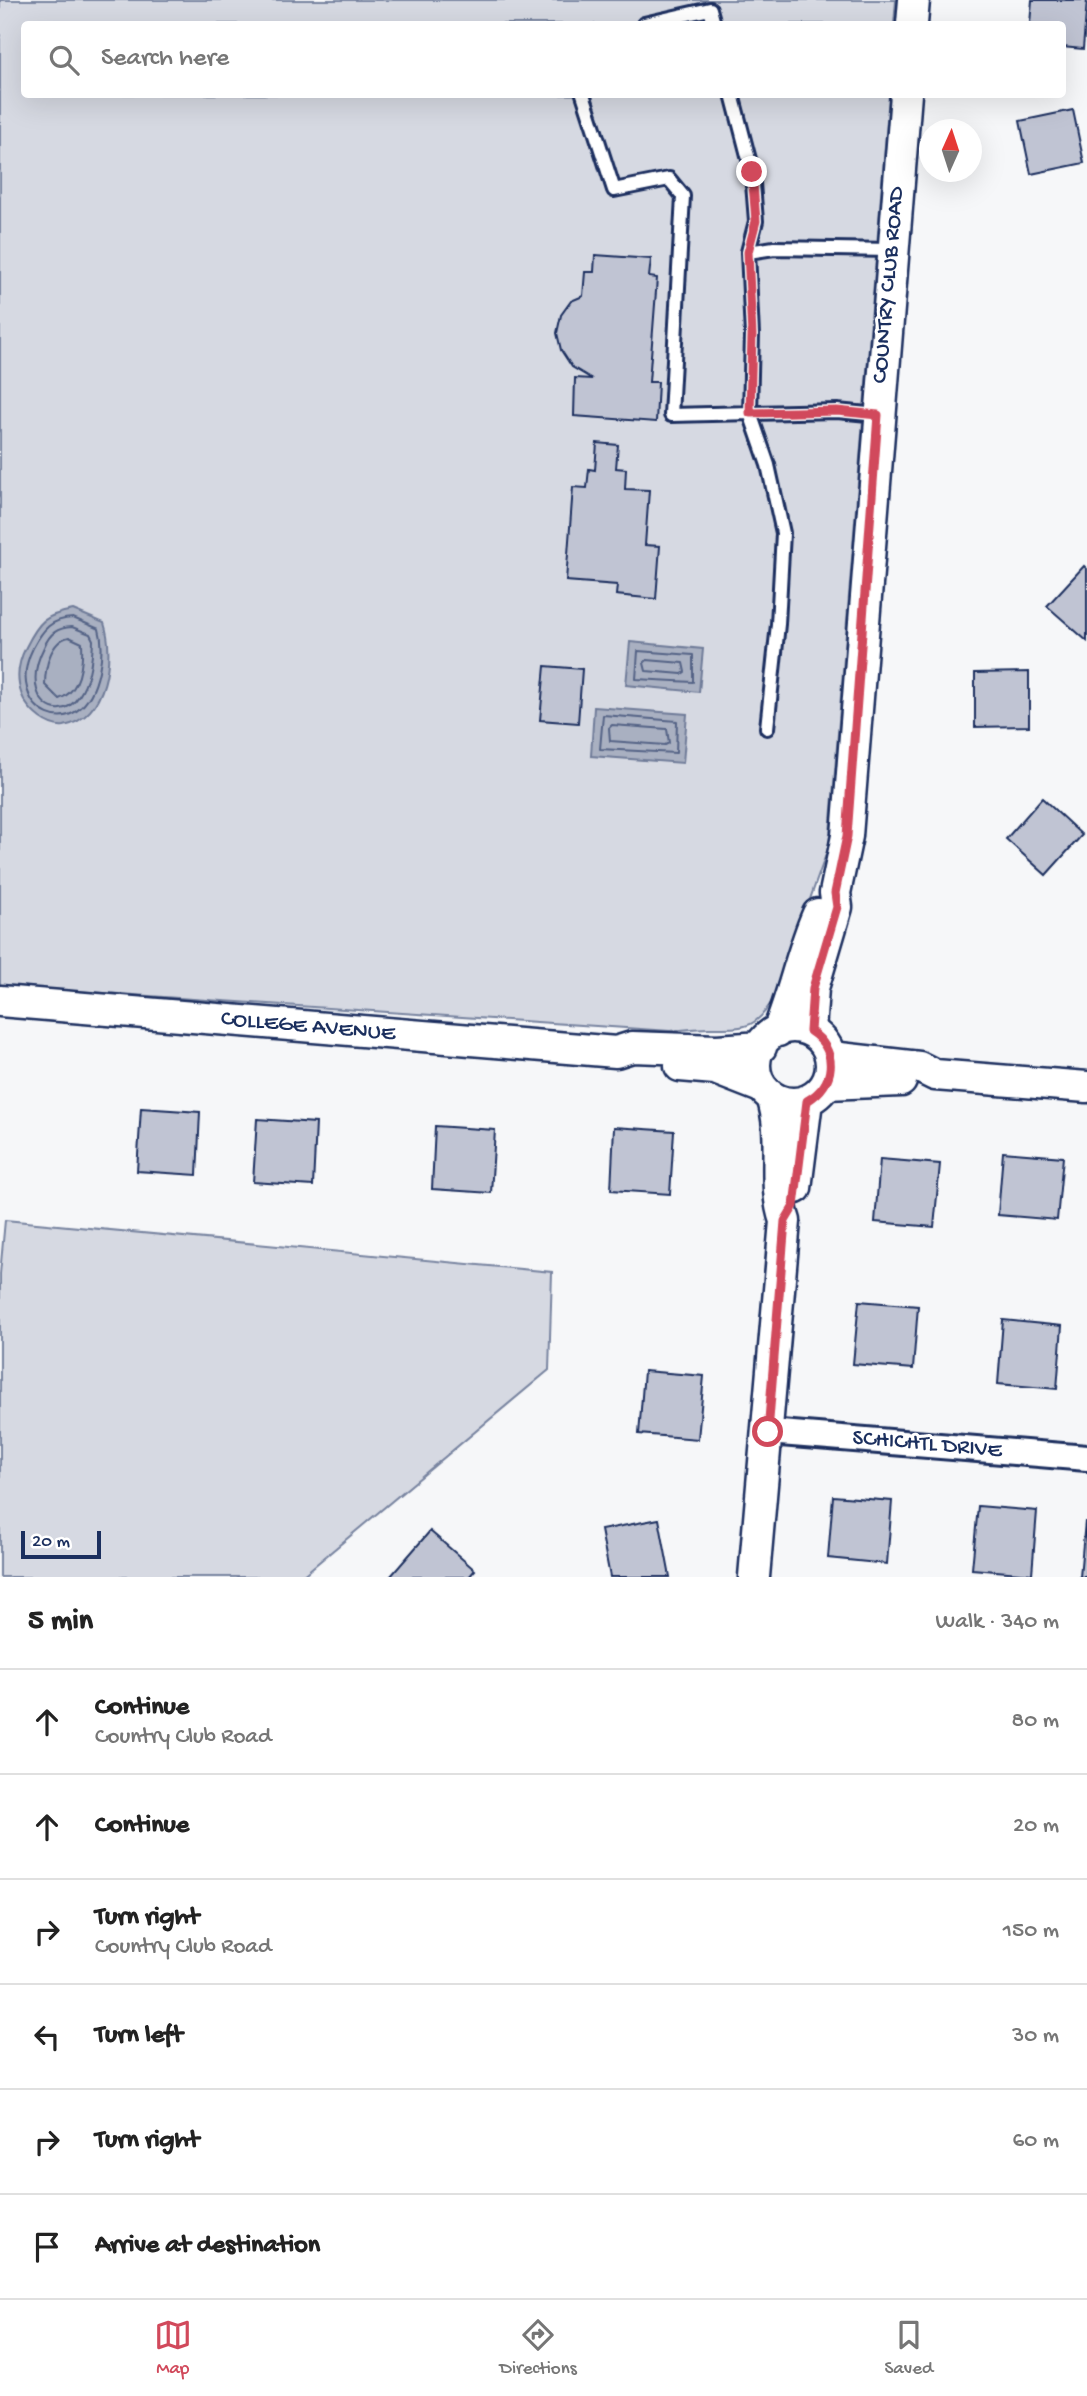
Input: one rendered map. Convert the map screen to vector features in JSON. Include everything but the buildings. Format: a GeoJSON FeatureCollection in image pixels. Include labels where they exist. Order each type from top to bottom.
{"type":"FeatureCollection","features":[{"type":"Feature","properties":{"kind":"street"},"geometry":{"type":"LineString","coordinates":[[912,21],[914,0]]}},
{"type":"Feature","properties":{"kind":"street","name":"COUNTRY CLUB ROAD"},"geometry":{"type":"LineString","coordinates":[[810,1031],[813,988],[837,907],[835,893],[847,836],[878,415],[906,98]]}},
{"type":"Feature","properties":{"kind":"street","name":"COUNTRY CLUB ROAD"},"geometry":{"type":"LineString","coordinates":[[769,1039],[789,1004],[806,941],[823,902],[835,893]]}},
{"type":"Feature","properties":{"kind":"street","name":"COLLEGE AVENUE"},"geometry":{"type":"LineString","coordinates":[[0,1002],[616,1052],[632,1047],[717,1050],[769,1039]]}},
{"type":"Feature","properties":{"kind":"street"},"geometry":{"type":"LineString","coordinates":[[754,1577],[785,1221],[779,1205],[780,1130],[766,1092],[756,1076],[769,1039],[790,1028],[810,1031],[826,1045],[821,1081],[794,1206],[785,1221]]}},
{"type":"Feature","properties":{"kind":"street","name":"COLLEGE AVENUE"},"geometry":{"type":"LineString","coordinates":[[616,1052],[630,1062],[715,1069],[766,1092]]}},
{"type":"Feature","properties":{"kind":"street"},"geometry":{"type":"LineString","coordinates":[[766,1092],[794,1103],[821,1081],[919,1082],[935,1075],[1087,1087]]}},
{"type":"Feature","properties":{"kind":"street","name":"SCHICHTL DRIVE"},"geometry":{"type":"LineString","coordinates":[[768,1432],[1087,1458]]}},
{"type":"Feature","properties":{"kind":"lane"},"geometry":{"type":"LineString","coordinates":[[657,21],[710,9],[713,21]]}},
{"type":"Feature","properties":{"kind":"lane"},"geometry":{"type":"LineString","coordinates":[[584,98],[614,190],[670,179],[683,196],[671,415],[837,411],[878,415]]}},
{"type":"Feature","properties":{"kind":"lane"},"geometry":{"type":"LineString","coordinates":[[733,98],[752,172],[756,221],[748,252],[752,335],[750,413],[768,465],[783,533],[778,624],[767,728]]}},
{"type":"Feature","properties":{"kind":"lane"},"geometry":{"type":"LineString","coordinates":[[748,252],[774,248],[892,250]]}},
{"type":"Feature","properties":{"kind":"shaded area"},"geometry":{"type":"Polygon","coordinates":[[[0,0],[896,0],[894,21],[21,21],[21,98],[889,98],[829,846],[776,994],[763,1015],[741,1027],[670,1031],[0,986],[0,0]]]}},
{"type":"Feature","properties":{"kind":"shaded area"},"geometry":{"type":"Polygon","coordinates":[[[5,1220],[552,1272],[549,1370],[301,1577],[0,1577],[0,1274],[5,1220]]]}},
{"type":"Feature","properties":{"kind":"water"},"geometry":{"type":"Polygon","coordinates":[[[73,610],[104,623],[108,668],[98,699],[90,711],[79,721],[58,726],[40,718],[26,703],[19,685],[19,666],[39,625],[49,617],[73,610]]]}},
{"type":"Feature","properties":{"kind":"water"},"geometry":{"type":"Polygon","coordinates":[[[630,642],[703,649],[699,692],[626,685],[630,642]]]}},
{"type":"Feature","properties":{"kind":"water"},"geometry":{"type":"Polygon","coordinates":[[[594,707],[687,714],[683,763],[591,756],[594,707]]]}},
{"type":"Feature","properties":{"kind":"route"},"geometry":{"type":"LineString","coordinates":[[752,172],[756,221],[748,252],[752,335],[750,413],[837,411],[878,415],[847,836],[843,866],[835,893],[837,907],[813,988],[810,1031],[826,1045],[831,1056],[831,1071],[819,1094],[807,1101],[794,1206],[785,1221],[768,1432]]}}]}
